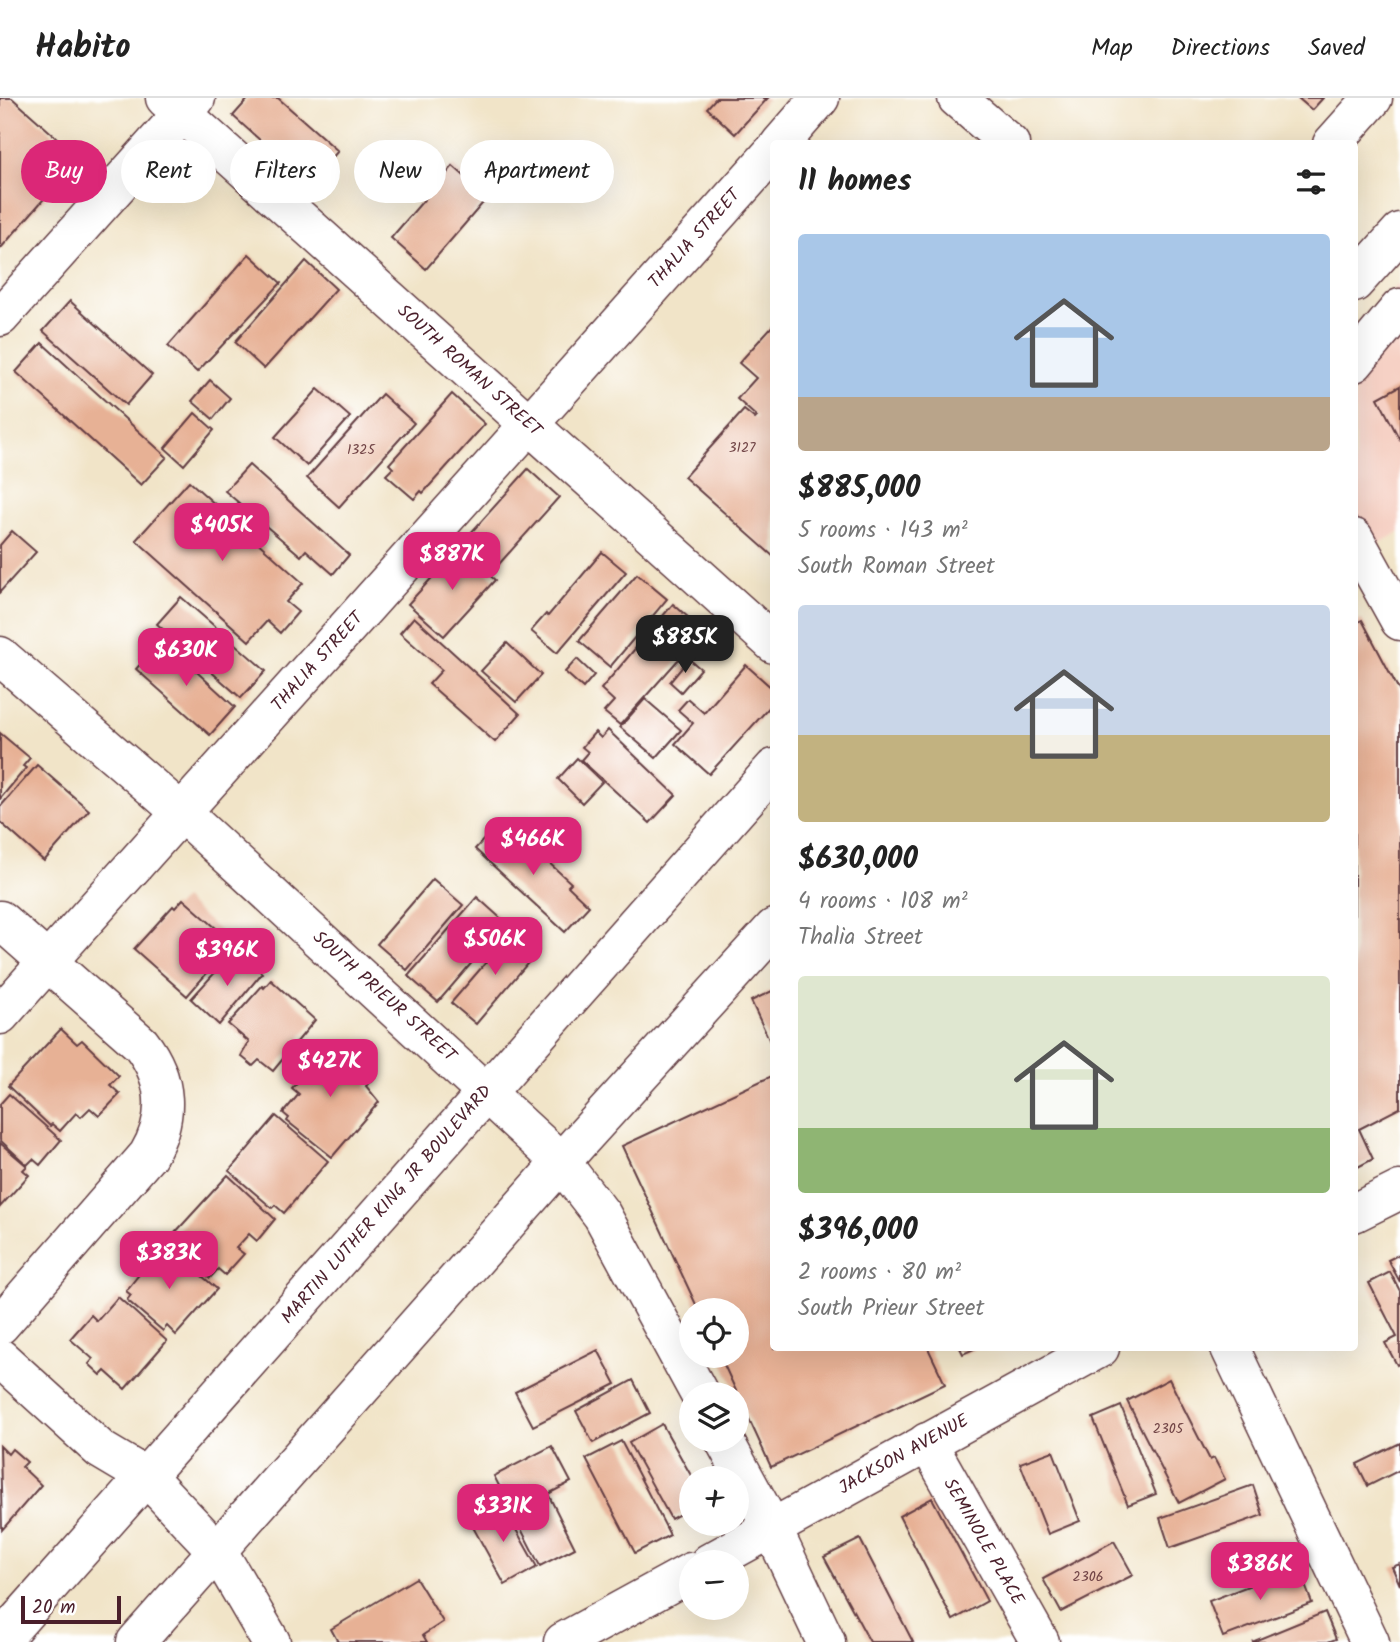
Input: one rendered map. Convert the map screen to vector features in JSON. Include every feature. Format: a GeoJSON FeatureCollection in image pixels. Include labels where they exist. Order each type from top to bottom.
{"type":"FeatureCollection","features":[{"type":"Feature","properties":{"kind":"street"},"geometry":{"type":"LineString","coordinates":[[783,140],[820,98]]}},
{"type":"Feature","properties":{"kind":"street"},"geometry":{"type":"LineString","coordinates":[[957,98],[1005,140]]}},
{"type":"Feature","properties":{"kind":"street"},"geometry":{"type":"LineString","coordinates":[[1336,140],[1373,98]]}},
{"type":"Feature","properties":{"kind":"street"},"geometry":{"type":"LineString","coordinates":[[0,317],[181,103]]}},
{"type":"Feature","properties":{"kind":"street","name":"SOUTH ROMAN STREET"},"geometry":{"type":"LineString","coordinates":[[181,103],[530,426],[770,639]]}},
{"type":"Feature","properties":{"kind":"street","name":"THALIA STREET"},"geometry":{"type":"LineString","coordinates":[[0,1015],[530,426],[770,155]]}},
{"type":"Feature","properties":{"kind":"street"},"geometry":{"type":"LineString","coordinates":[[1358,279],[1400,232]]}},
{"type":"Feature","properties":{"kind":"street"},"geometry":{"type":"LineString","coordinates":[[1358,358],[1400,308]]}},
{"type":"Feature","properties":{"kind":"street"},"geometry":{"type":"LineString","coordinates":[[1370,558],[1400,621]]}},
{"type":"Feature","properties":{"kind":"street","name":"SOUTH PRIEUR STREET"},"geometry":{"type":"LineString","coordinates":[[0,656],[182,813],[487,1091],[561,1162],[602,1215],[692,1382]]}},
{"type":"Feature","properties":{"kind":"street","name":"MARTIN LUTHER KING JR BOULEVARD"},"geometry":{"type":"LineString","coordinates":[[0,1641],[148,1478],[770,773]]}},
{"type":"Feature","properties":{"kind":"street"},"geometry":{"type":"LineString","coordinates":[[0,920],[141,1044],[151,1056],[162,1084],[163,1114],[155,1142],[143,1161],[0,1325]]}},
{"type":"Feature","properties":{"kind":"street"},"geometry":{"type":"LineString","coordinates":[[136,1642],[219,1553],[561,1162],[770,932]]}},
{"type":"Feature","properties":{"kind":"street"},"geometry":{"type":"LineString","coordinates":[[1358,1211],[1400,1190]]}},
{"type":"Feature","properties":{"kind":"street","name":"JACKSON AVENUE"},"geometry":{"type":"LineString","coordinates":[[732,1550],[1094,1351]]}},
{"type":"Feature","properties":{"kind":"street"},"geometry":{"type":"LineString","coordinates":[[1231,1351],[1370,1642]]}},
{"type":"Feature","properties":{"kind":"street"},"geometry":{"type":"LineString","coordinates":[[0,1358],[101,1450],[148,1478],[219,1553],[271,1642]]}},
{"type":"Feature","properties":{"kind":"street","name":"SEMINOLE PLACE"},"geometry":{"type":"LineString","coordinates":[[927,1442],[1040,1642]]}},
{"type":"Feature","properties":{"kind":"street"},"geometry":{"type":"LineString","coordinates":[[731,1452],[772,1528],[825,1642]]}},
{"type":"Feature","properties":{"kind":"street"},"geometry":{"type":"LineString","coordinates":[[563,1642],[679,1579]]}},
{"type":"Feature","properties":{"kind":"shaded area"},"geometry":{"type":"Polygon","coordinates":[[[1400,282],[1400,532],[1374,546],[1358,519],[1358,330],[1400,282]]]}},
{"type":"Feature","properties":{"kind":"building"},"geometry":{"type":"Polygon","coordinates":[[[0,98],[12,98],[59,140],[21,140],[21,203],[40,203],[0,249],[0,98]]]}},
{"type":"Feature","properties":{"kind":"building"},"geometry":{"type":"Polygon","coordinates":[[[249,98],[278,98],[326,140],[260,140],[233,116],[249,98]]]}},
{"type":"Feature","properties":{"kind":"building"},"geometry":{"type":"Polygon","coordinates":[[[716,98],[768,98],[735,134],[707,108],[716,98]]]}},
{"type":"Feature","properties":{"kind":"building"},"geometry":{"type":"Polygon","coordinates":[[[1298,98],[1323,98],[1312,110],[1298,98]]]}},
{"type":"Feature","properties":{"kind":"building"},"geometry":{"type":"Polygon","coordinates":[[[453,166],[460,172],[460,203],[483,203],[426,269],[391,238],[421,203],[446,203],[446,174],[453,166]]]}},
{"type":"Feature","properties":{"kind":"building"},"geometry":{"type":"Polygon","coordinates":[[[249,254],[281,283],[197,372],[168,346],[249,254]]]}},
{"type":"Feature","properties":{"kind":"building"},"geometry":{"type":"Polygon","coordinates":[[[306,261],[336,289],[264,369],[235,342],[306,261]]]}},
{"type":"Feature","properties":{"kind":"building"},"geometry":{"type":"Polygon","coordinates":[[[70,301],[152,375],[126,405],[43,331],[70,301]]]}},
{"type":"Feature","properties":{"kind":"building"},"geometry":{"type":"Polygon","coordinates":[[[770,328],[770,553],[684,477],[744,410],[755,419],[757,417],[737,399],[756,378],[739,363],[770,328]]]}},
{"type":"Feature","properties":{"kind":"building"},"geometry":{"type":"Polygon","coordinates":[[[42,343],[167,457],[141,485],[16,372],[42,343]]]}},
{"type":"Feature","properties":{"kind":"building"},"geometry":{"type":"Polygon","coordinates":[[[210,380],[230,398],[213,419],[192,401],[210,380]]]}},
{"type":"Feature","properties":{"kind":"building"},"geometry":{"type":"Polygon","coordinates":[[[1400,386],[1400,440],[1378,398],[1400,386]]]}},
{"type":"Feature","properties":{"kind":"building"},"geometry":{"type":"Polygon","coordinates":[[[318,389],[350,417],[307,466],[275,437],[318,389]]]}},
{"type":"Feature","properties":{"kind":"building"},"geometry":{"type":"Polygon","coordinates":[[[382,394],[414,423],[339,507],[307,478],[382,394]]]}},
{"type":"Feature","properties":{"kind":"building"},"geometry":{"type":"Polygon","coordinates":[[[452,394],[485,424],[423,493],[421,491],[414,499],[386,475],[393,468],[389,464],[452,394]]]}},
{"type":"Feature","properties":{"kind":"building"},"geometry":{"type":"Polygon","coordinates":[[[195,413],[214,430],[184,465],[165,448],[195,413]]]}},
{"type":"Feature","properties":{"kind":"building"},"geometry":{"type":"Polygon","coordinates":[[[249,465],[349,555],[333,574],[306,550],[301,556],[225,491],[249,465]]]}},
{"type":"Feature","properties":{"kind":"building"},"geometry":{"type":"Polygon","coordinates":[[[528,469],[559,497],[491,573],[460,545],[528,469]]]}},
{"type":"Feature","properties":{"kind":"building"},"geometry":{"type":"Polygon","coordinates":[[[189,481],[303,583],[286,602],[298,612],[280,633],[267,621],[249,641],[136,540],[189,481]]]}},
{"type":"Feature","properties":{"kind":"building"},"geometry":{"type":"Polygon","coordinates":[[[12,531],[36,552],[0,592],[0,545],[12,531]]]}},
{"type":"Feature","properties":{"kind":"building"},"geometry":{"type":"Polygon","coordinates":[[[459,548],[495,580],[444,636],[408,604],[459,548]]]}},
{"type":"Feature","properties":{"kind":"building"},"geometry":{"type":"Polygon","coordinates":[[[602,552],[626,572],[557,653],[531,631],[546,614],[548,616],[602,552]]]}},
{"type":"Feature","properties":{"kind":"building"},"geometry":{"type":"Polygon","coordinates":[[[637,574],[667,599],[610,667],[579,641],[637,574]]]}},
{"type":"Feature","properties":{"kind":"building"},"geometry":{"type":"Polygon","coordinates":[[[181,597],[266,671],[241,698],[157,624],[181,597]]]}},
{"type":"Feature","properties":{"kind":"building"},"geometry":{"type":"Polygon","coordinates":[[[673,604],[704,631],[620,725],[604,712],[614,701],[601,689],[673,604]]]}},
{"type":"Feature","properties":{"kind":"building"},"geometry":{"type":"Polygon","coordinates":[[[414,617],[520,714],[495,742],[429,684],[442,670],[400,633],[414,617]]]}},
{"type":"Feature","properties":{"kind":"building"},"geometry":{"type":"Polygon","coordinates":[[[1362,620],[1400,692],[1400,1108],[1359,1129],[1373,1159],[1358,1167],[1358,622],[1362,620]]]}},
{"type":"Feature","properties":{"kind":"building"},"geometry":{"type":"Polygon","coordinates":[[[162,640],[235,707],[210,735],[136,669],[162,640]]]}},
{"type":"Feature","properties":{"kind":"building"},"geometry":{"type":"Polygon","coordinates":[[[507,643],[541,675],[516,702],[481,671],[507,643]]]}},
{"type":"Feature","properties":{"kind":"building"},"geometry":{"type":"Polygon","coordinates":[[[577,659],[594,675],[583,688],[565,672],[577,659]]]}},
{"type":"Feature","properties":{"kind":"building"},"geometry":{"type":"Polygon","coordinates":[[[689,659],[701,669],[681,692],[670,682],[689,659]]]}},
{"type":"Feature","properties":{"kind":"building"},"geometry":{"type":"Polygon","coordinates":[[[746,665],[770,686],[770,706],[709,774],[675,744],[693,723],[678,710],[688,699],[704,713],[746,665]]]}},
{"type":"Feature","properties":{"kind":"building"},"geometry":{"type":"Polygon","coordinates":[[[645,699],[681,730],[656,758],[620,727],[645,699]]]}},
{"type":"Feature","properties":{"kind":"building"},"geometry":{"type":"Polygon","coordinates":[[[608,730],[676,795],[650,823],[581,760],[588,752],[582,747],[595,732],[601,738],[608,730]]]}},
{"type":"Feature","properties":{"kind":"building"},"geometry":{"type":"Polygon","coordinates":[[[0,733],[30,758],[23,766],[26,768],[0,799],[0,733]]]}},
{"type":"Feature","properties":{"kind":"building"},"geometry":{"type":"Polygon","coordinates":[[[577,758],[602,782],[582,803],[558,779],[577,758]]]}},
{"type":"Feature","properties":{"kind":"building"},"geometry":{"type":"Polygon","coordinates":[[[37,765],[89,810],[44,861],[0,822],[0,807],[37,765]]]}},
{"type":"Feature","properties":{"kind":"building"},"geometry":{"type":"Polygon","coordinates":[[[499,823],[520,843],[523,839],[571,883],[568,886],[589,906],[565,932],[475,849],[499,823]]]}},
{"type":"Feature","properties":{"kind":"building"},"geometry":{"type":"Polygon","coordinates":[[[433,879],[463,905],[407,970],[377,944],[433,879]]]}},
{"type":"Feature","properties":{"kind":"building"},"geometry":{"type":"Polygon","coordinates":[[[477,897],[506,923],[438,1002],[408,976],[477,897]]]}},
{"type":"Feature","properties":{"kind":"building"},"geometry":{"type":"Polygon","coordinates":[[[183,899],[233,943],[187,996],[134,949],[173,906],[175,908],[183,899]]]}},
{"type":"Feature","properties":{"kind":"building"},"geometry":{"type":"Polygon","coordinates":[[[514,930],[538,951],[476,1024],[451,1003],[514,930]]]}},
{"type":"Feature","properties":{"kind":"building"},"geometry":{"type":"Polygon","coordinates":[[[239,952],[262,973],[219,1025],[191,999],[229,957],[232,961],[239,952]]]}},
{"type":"Feature","properties":{"kind":"building"},"geometry":{"type":"Polygon","coordinates":[[[271,980],[315,1020],[273,1071],[259,1060],[253,1066],[241,1056],[249,1042],[228,1024],[262,986],[264,988],[271,980]]]}},
{"type":"Feature","properties":{"kind":"building"},"geometry":{"type":"Polygon","coordinates":[[[770,992],[770,1041],[751,1001],[770,992]]]}},
{"type":"Feature","properties":{"kind":"building"},"geometry":{"type":"Polygon","coordinates":[[[61,1029],[77,1044],[82,1040],[119,1076],[110,1085],[120,1094],[99,1116],[90,1108],[81,1117],[76,1113],[60,1131],[52,1124],[50,1126],[8,1086],[61,1029]]]}},
{"type":"Feature","properties":{"kind":"building"},"geometry":{"type":"Polygon","coordinates":[[[321,1044],[330,1051],[333,1047],[372,1079],[366,1086],[379,1102],[332,1157],[287,1121],[289,1118],[283,1113],[299,1094],[292,1088],[301,1078],[294,1072],[321,1044]]]}},
{"type":"Feature","properties":{"kind":"building"},"geometry":{"type":"Polygon","coordinates":[[[770,1077],[770,1351],[929,1351],[945,1384],[771,1467],[749,1419],[749,1382],[732,1382],[726,1368],[749,1368],[749,1298],[693,1298],[622,1146],[770,1077]]]}},
{"type":"Feature","properties":{"kind":"building"},"geometry":{"type":"Polygon","coordinates":[[[9,1094],[61,1140],[40,1165],[33,1159],[27,1165],[0,1140],[0,1104],[9,1094]]]}},
{"type":"Feature","properties":{"kind":"building"},"geometry":{"type":"Polygon","coordinates":[[[276,1116],[328,1161],[284,1213],[275,1205],[272,1208],[229,1171],[276,1116]]]}},
{"type":"Feature","properties":{"kind":"building"},"geometry":{"type":"Polygon","coordinates":[[[0,1143],[27,1166],[23,1170],[29,1175],[0,1207],[0,1143]]]}},
{"type":"Feature","properties":{"kind":"building"},"geometry":{"type":"Polygon","coordinates":[[[228,1175],[275,1219],[257,1241],[249,1234],[236,1248],[244,1254],[225,1275],[218,1269],[210,1278],[188,1259],[193,1253],[173,1235],[228,1175]]]}},
{"type":"Feature","properties":{"kind":"building"},"geometry":{"type":"Polygon","coordinates":[[[164,1243],[217,1289],[176,1335],[167,1326],[163,1331],[127,1300],[131,1295],[126,1291],[164,1243]]]}},
{"type":"Feature","properties":{"kind":"building"},"geometry":{"type":"Polygon","coordinates":[[[1400,1254],[1400,1282],[1388,1260],[1400,1254]]]}},
{"type":"Feature","properties":{"kind":"building"},"geometry":{"type":"Polygon","coordinates":[[[1390,1272],[1400,1291],[1400,1363],[1397,1365],[1385,1343],[1397,1337],[1369,1283],[1390,1272]]]}},
{"type":"Feature","properties":{"kind":"building"},"geometry":{"type":"Polygon","coordinates":[[[118,1297],[167,1341],[125,1389],[105,1371],[101,1375],[89,1364],[93,1359],[70,1339],[91,1315],[97,1321],[118,1297]]]}},
{"type":"Feature","properties":{"kind":"building"},"geometry":{"type":"Polygon","coordinates":[[[598,1350],[616,1384],[533,1426],[515,1392],[598,1350]]]}},
{"type":"Feature","properties":{"kind":"building"},"geometry":{"type":"Polygon","coordinates":[[[1169,1379],[1210,1460],[1214,1458],[1225,1479],[1179,1503],[1127,1401],[1169,1379]]]}},
{"type":"Feature","properties":{"kind":"building"},"geometry":{"type":"Polygon","coordinates":[[[633,1380],[650,1413],[593,1443],[576,1411],[633,1380]]]}},
{"type":"Feature","properties":{"kind":"building"},"geometry":{"type":"Polygon","coordinates":[[[1121,1406],[1156,1494],[1128,1505],[1093,1418],[1121,1406]]]}},
{"type":"Feature","properties":{"kind":"building"},"geometry":{"type":"Polygon","coordinates":[[[662,1424],[686,1466],[679,1466],[679,1515],[671,1519],[629,1443],[662,1424]]]}},
{"type":"Feature","properties":{"kind":"building"},"geometry":{"type":"Polygon","coordinates":[[[621,1441],[670,1535],[635,1553],[586,1459],[621,1441]]]}},
{"type":"Feature","properties":{"kind":"building"},"geometry":{"type":"Polygon","coordinates":[[[1400,1443],[1400,1470],[1368,1486],[1357,1464],[1400,1443]]]}},
{"type":"Feature","properties":{"kind":"building"},"geometry":{"type":"Polygon","coordinates":[[[0,1446],[8,1454],[12,1449],[27,1462],[22,1467],[41,1485],[2,1530],[0,1446]]]}},
{"type":"Feature","properties":{"kind":"building"},"geometry":{"type":"Polygon","coordinates":[[[552,1446],[571,1482],[548,1494],[575,1548],[540,1566],[494,1476],[552,1446]]]}},
{"type":"Feature","properties":{"kind":"building"},"geometry":{"type":"Polygon","coordinates":[[[1053,1451],[1080,1521],[1048,1534],[1020,1463],[1053,1451]]]}},
{"type":"Feature","properties":{"kind":"building"},"geometry":{"type":"Polygon","coordinates":[[[1253,1485],[1263,1515],[1170,1548],[1160,1518],[1253,1485]]]}},
{"type":"Feature","properties":{"kind":"building"},"geometry":{"type":"Polygon","coordinates":[[[932,1498],[987,1601],[953,1620],[899,1516],[932,1498]]]}},
{"type":"Feature","properties":{"kind":"building"},"geometry":{"type":"Polygon","coordinates":[[[501,1503],[537,1567],[505,1585],[469,1520],[501,1503]]]}},
{"type":"Feature","properties":{"kind":"building"},"geometry":{"type":"Polygon","coordinates":[[[860,1539],[913,1642],[870,1642],[824,1557],[860,1539]]]}},
{"type":"Feature","properties":{"kind":"building"},"geometry":{"type":"Polygon","coordinates":[[[1114,1541],[1133,1575],[1061,1612],[1043,1579],[1114,1541]]]}},
{"type":"Feature","properties":{"kind":"building"},"geometry":{"type":"Polygon","coordinates":[[[1400,1564],[1400,1585],[1392,1567],[1400,1564]]]}},
{"type":"Feature","properties":{"kind":"building"},"geometry":{"type":"Polygon","coordinates":[[[1298,1567],[1312,1603],[1223,1637],[1209,1601],[1298,1567]]]}},
{"type":"Feature","properties":{"kind":"building"},"geometry":{"type":"Polygon","coordinates":[[[416,1578],[443,1622],[423,1635],[427,1642],[338,1642],[331,1629],[416,1578]]]}},
{"type":"Feature","properties":{"kind":"building"},"geometry":{"type":"Polygon","coordinates":[[[1325,1612],[1336,1639],[1328,1642],[1252,1642],[1325,1612]]]}}]}
